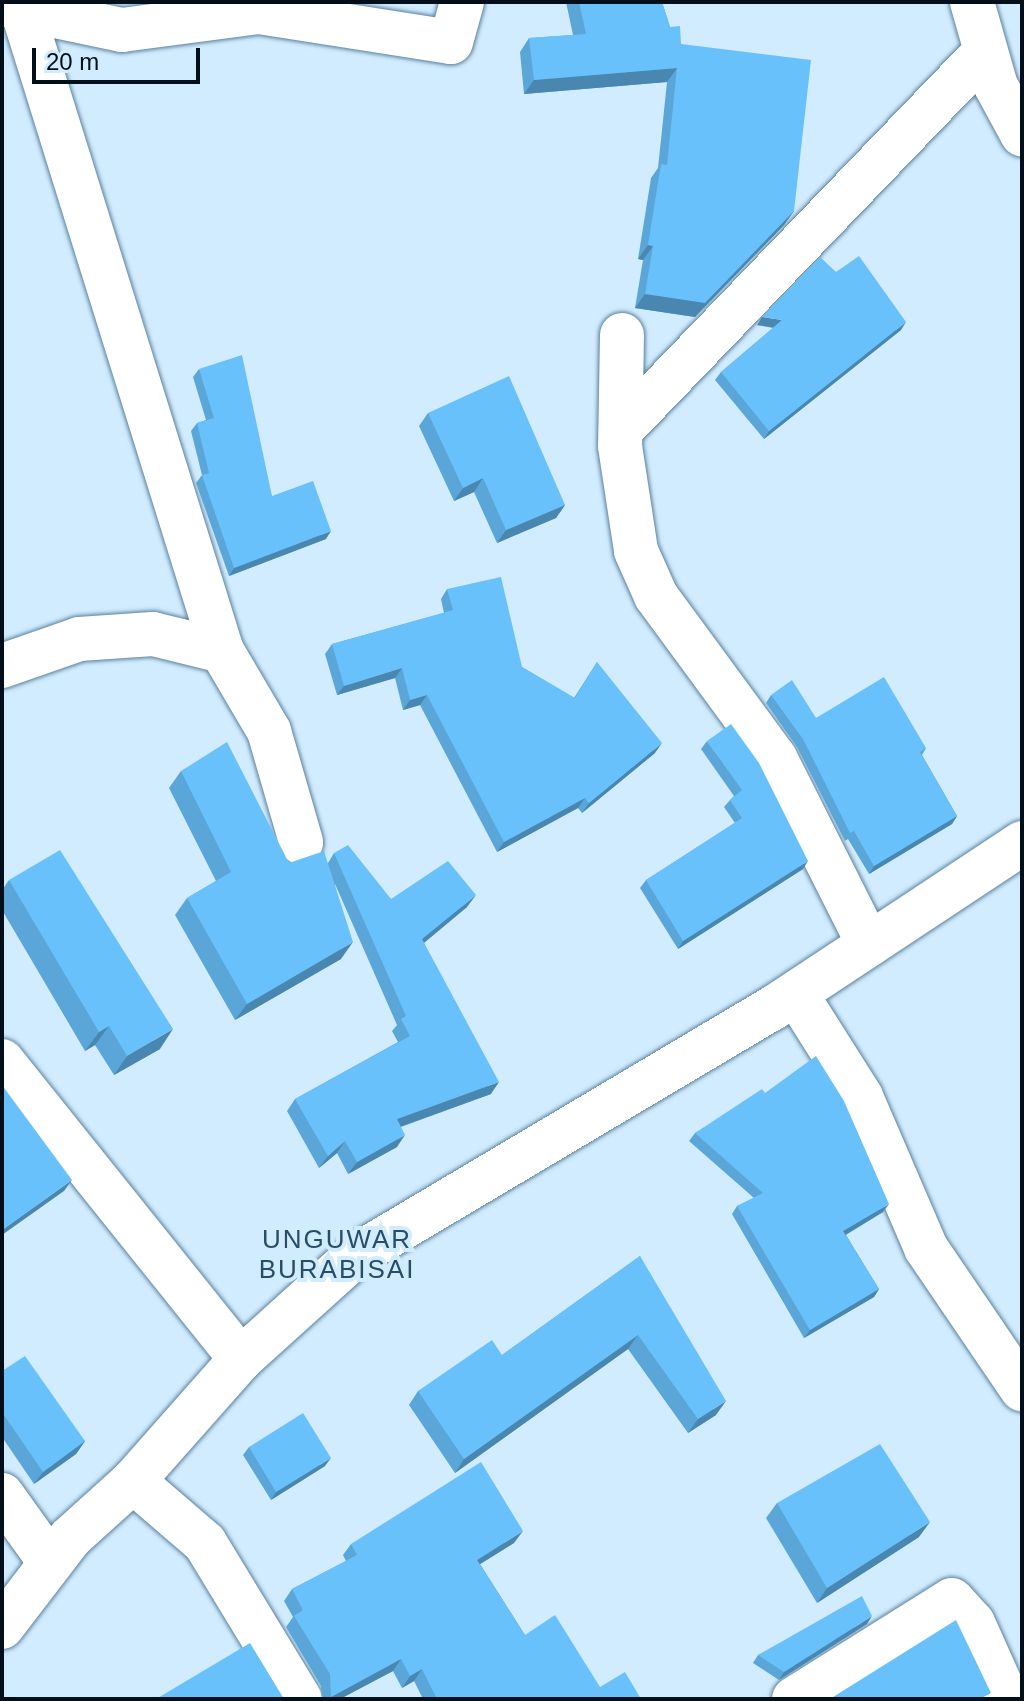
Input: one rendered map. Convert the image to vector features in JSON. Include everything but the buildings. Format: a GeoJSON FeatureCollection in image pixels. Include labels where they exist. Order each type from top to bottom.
{"type":"FeatureCollection","features":[{"type":"Feature","properties":{"kind":"street"},"geometry":{"type":"LineString","coordinates":[[12,6],[122,30],[259,12],[451,42],[462,2]]}},
{"type":"Feature","properties":{"kind":"street"},"geometry":{"type":"LineString","coordinates":[[972,2],[996,86],[1022,134]]}},
{"type":"Feature","properties":{"kind":"street"},"geometry":{"type":"LineString","coordinates":[[12,6],[222,651],[269,731],[301,842]]}},
{"type":"Feature","properties":{"kind":"street"},"geometry":{"type":"LineString","coordinates":[[621,430],[985,52]]}},
{"type":"Feature","properties":{"kind":"street"},"geometry":{"type":"LineString","coordinates":[[622,335],[621,430],[636,551],[656,596],[775,758],[869,945]]}},
{"type":"Feature","properties":{"kind":"street"},"geometry":{"type":"LineString","coordinates":[[2,666],[79,639],[153,634],[222,651]]}},
{"type":"Feature","properties":{"kind":"street"},"geometry":{"type":"LineString","coordinates":[[2,1627],[50,1562],[133,1481],[241,1359],[355,1256],[796,994],[1022,843]]}},
{"type":"Feature","properties":{"kind":"street"},"geometry":{"type":"LineString","coordinates":[[796,994],[861,1097],[926,1248],[1022,1389]]}},
{"type":"Feature","properties":{"kind":"street"},"geometry":{"type":"LineString","coordinates":[[2,1061],[241,1359]]}},
{"type":"Feature","properties":{"kind":"street"},"geometry":{"type":"LineString","coordinates":[[133,1481],[205,1543],[300,1699]]}},
{"type":"Feature","properties":{"kind":"street"},"geometry":{"type":"LineString","coordinates":[[2,1495],[50,1562]]}},
{"type":"Feature","properties":{"kind":"street"},"geometry":{"type":"LineString","coordinates":[[794,1699],[952,1600],[973,1623],[1007,1699]]}},
{"type":"Feature","properties":{"kind":"district","name":"UNGUWAR BURABISAI"},"geometry":{"type":"Point","coordinates":[337,1255]}}]}
